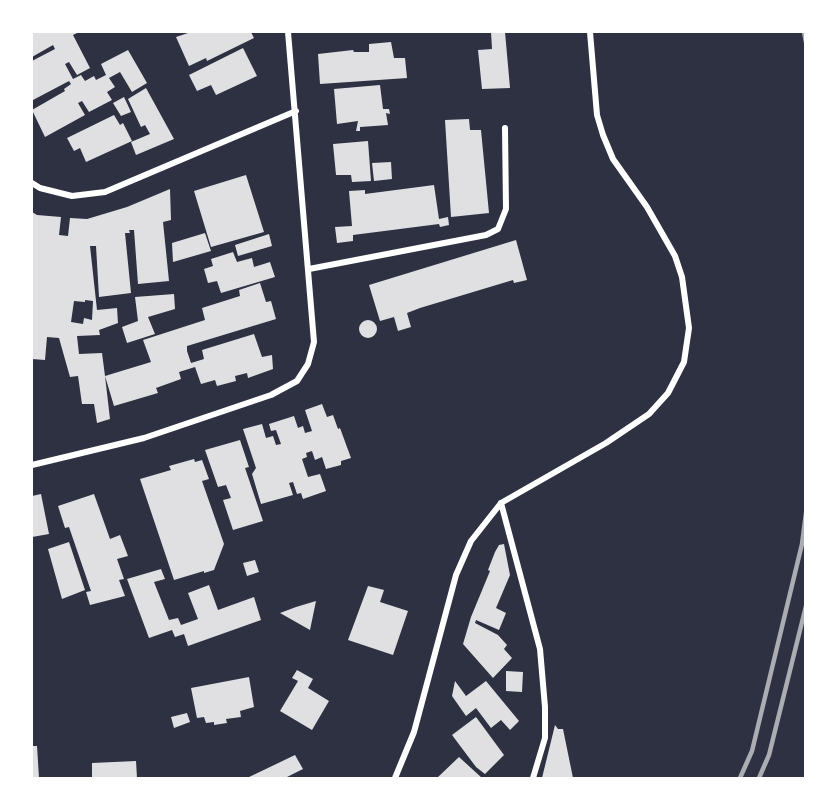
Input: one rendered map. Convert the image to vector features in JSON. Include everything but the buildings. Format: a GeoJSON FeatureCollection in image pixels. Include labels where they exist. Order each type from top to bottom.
{"type":"FeatureCollection","features":[{"type":"Feature","properties":{"kind":"street"},"geometry":{"type":"LineString","coordinates":[[32,465],[144,438],[271,395],[297,381],[308,364],[314,342],[288,32]]}},
{"type":"Feature","properties":{"kind":"street"},"geometry":{"type":"LineString","coordinates":[[395,778],[414,732],[456,575],[471,541],[501,503],[606,443],[649,414],[668,393],[684,362],[688,303],[682,277],[675,255],[647,207],[613,159],[603,135],[597,115],[590,32]]}},
{"type":"Feature","properties":{"kind":"street"},"geometry":{"type":"LineString","coordinates":[[32,183],[40,188],[72,196],[105,192],[296,111]]}},
{"type":"Feature","properties":{"kind":"street"},"geometry":{"type":"LineString","coordinates":[[309,269],[486,235],[498,229],[506,209],[505,128]]}},
{"type":"Feature","properties":{"kind":"street"},"geometry":{"type":"LineString","coordinates":[[501,503],[540,650],[545,707],[544,738],[533,778]]}},
{"type":"Feature","properties":{"kind":"railway"},"geometry":{"type":"LineString","coordinates":[[804,32],[806,42]]}},
{"type":"Feature","properties":{"kind":"railway"},"geometry":{"type":"LineString","coordinates":[[740,778],[752,751],[802,544],[806,513]]}},
{"type":"Feature","properties":{"kind":"railway"},"geometry":{"type":"LineString","coordinates":[[759,778],[769,755],[806,606]]}}]}
